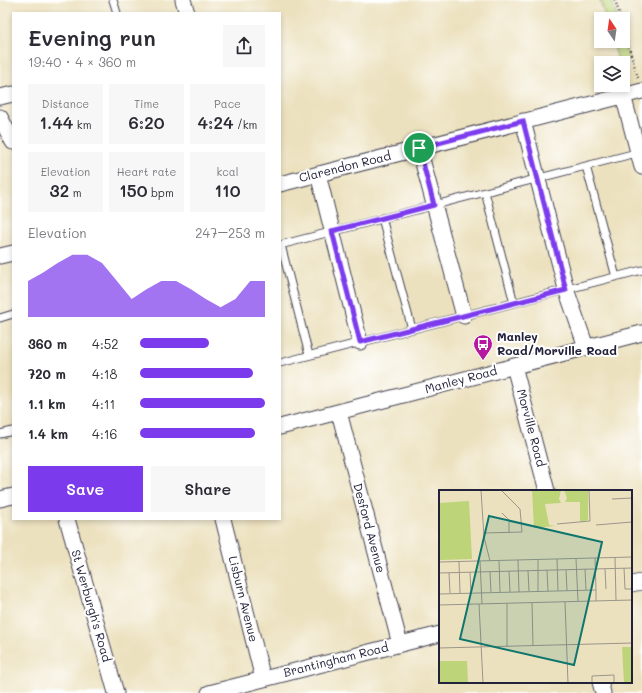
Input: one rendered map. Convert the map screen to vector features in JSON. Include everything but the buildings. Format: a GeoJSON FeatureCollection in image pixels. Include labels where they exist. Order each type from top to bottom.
{"type":"FeatureCollection","features":[{"type":"Feature","properties":{"kind":"street"},"geometry":{"type":"LineString","coordinates":[[183,0],[187,12]]}},
{"type":"Feature","properties":{"kind":"street","name":"Clarendon Road"},"geometry":{"type":"LineString","coordinates":[[281,184],[642,91]]}},
{"type":"Feature","properties":{"kind":"street"},"geometry":{"type":"LineString","coordinates":[[0,98],[12,94]]}},
{"type":"Feature","properties":{"kind":"street"},"geometry":{"type":"LineString","coordinates":[[623,95],[641,157]]}},
{"type":"Feature","properties":{"kind":"street"},"geometry":{"type":"LineString","coordinates":[[0,117],[12,140]]}},
{"type":"Feature","properties":{"kind":"street"},"geometry":{"type":"LineString","coordinates":[[523,121],[566,290],[586,347]]}},
{"type":"Feature","properties":{"kind":"street"},"geometry":{"type":"LineString","coordinates":[[419,148],[464,316]]}},
{"type":"Feature","properties":{"kind":"street"},"geometry":{"type":"LineString","coordinates":[[318,174],[360,342]]}},
{"type":"Feature","properties":{"kind":"street","name":"Manley Road"},"geometry":{"type":"LineString","coordinates":[[281,427],[642,333]]}},
{"type":"Feature","properties":{"kind":"street","name":"Morville Road"},"geometry":{"type":"LineString","coordinates":[[514,366],[547,490]]}},
{"type":"Feature","properties":{"kind":"street","name":"Desford Avenue"},"geometry":{"type":"LineString","coordinates":[[339,412],[400,644]]}},
{"type":"Feature","properties":{"kind":"street"},"geometry":{"type":"LineString","coordinates":[[0,499],[12,496]]}},
{"type":"Feature","properties":{"kind":"street","name":"St Werburgh's Road"},"geometry":{"type":"LineString","coordinates":[[66,520],[116,693]]}},
{"type":"Feature","properties":{"kind":"street","name":"Lisburn Avenue"},"geometry":{"type":"LineString","coordinates":[[223,520],[263,679]]}},
{"type":"Feature","properties":{"kind":"street"},"geometry":{"type":"LineString","coordinates":[[632,584],[642,582]]}},
{"type":"Feature","properties":{"kind":"street","name":"Brantingham Road"},"geometry":{"type":"LineString","coordinates":[[208,693],[439,634]]}},
{"type":"Feature","properties":{"kind":"street"},"geometry":{"type":"LineString","coordinates":[[600,683],[604,693]]}},
{"type":"Feature","properties":{"kind":"lane"},"geometry":{"type":"LineString","coordinates":[[113,0],[117,12]]}},
{"type":"Feature","properties":{"kind":"lane"},"geometry":{"type":"LineString","coordinates":[[281,245],[586,166],[641,157]]}},
{"type":"Feature","properties":{"kind":"lane"},"geometry":{"type":"LineString","coordinates":[[586,166],[616,277]]}},
{"type":"Feature","properties":{"kind":"lane"},"geometry":{"type":"LineString","coordinates":[[485,192],[514,303]]}},
{"type":"Feature","properties":{"kind":"lane"},"geometry":{"type":"LineString","coordinates":[[382,218],[412,329]]}},
{"type":"Feature","properties":{"kind":"lane"},"geometry":{"type":"LineString","coordinates":[[281,249],[310,355]]}},
{"type":"Feature","properties":{"kind":"lane"},"geometry":{"type":"LineString","coordinates":[[281,363],[642,270]]}},
{"type":"Feature","properties":{"kind":"lane"},"geometry":{"type":"LineString","coordinates":[[0,318],[12,314]]}},
{"type":"Feature","properties":{"kind":"lane"},"geometry":{"type":"LineString","coordinates":[[0,434],[12,431]]}},
{"type":"Feature","properties":{"kind":"path"},"geometry":{"type":"LineString","coordinates":[[615,0],[619,12]]}},
{"type":"Feature","properties":{"kind":"path"},"geometry":{"type":"LineString","coordinates":[[629,48],[642,91]]}},
{"type":"Feature","properties":{"kind":"green space"},"geometry":{"type":"Polygon","coordinates":[[[600,0],[612,0],[615,12],[604,12],[600,0]]]}},
{"type":"Feature","properties":{"kind":"green space"},"geometry":{"type":"Polygon","coordinates":[[[614,48],[626,48],[628,56],[617,56],[614,48]]]}},
{"type":"Feature","properties":{"kind":"place","name":"Manley Road/Morville Road"},"geometry":{"type":"Point","coordinates":[483,361]}},
{"type":"Feature","properties":{"kind":"route"},"geometry":{"type":"LineString","coordinates":[[523,121],[566,290],[360,342],[332,231],[434,205],[419,148],[523,121]]}}]}
